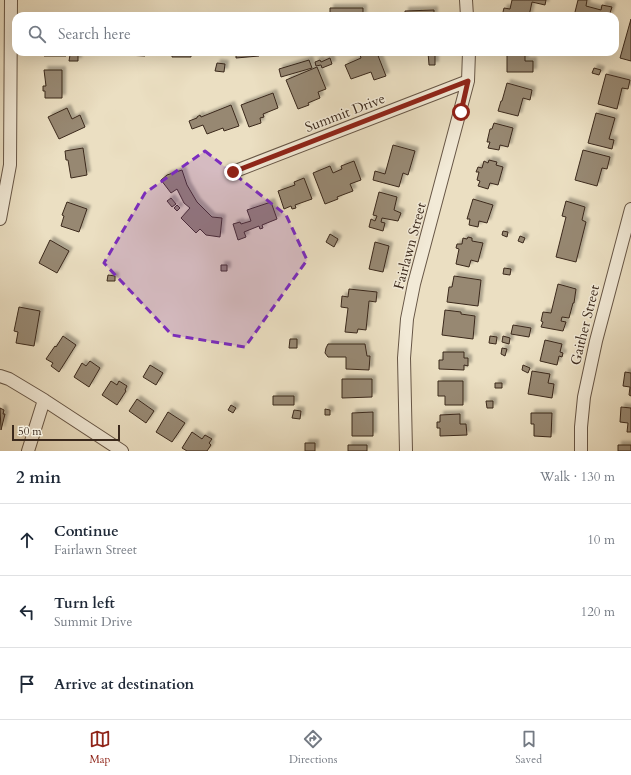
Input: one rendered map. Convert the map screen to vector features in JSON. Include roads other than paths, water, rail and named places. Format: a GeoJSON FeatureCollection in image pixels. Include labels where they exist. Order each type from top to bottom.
{"type":"FeatureCollection","features":[{"type":"Feature","properties":{"kind":"street"},"geometry":{"type":"LineString","coordinates":[[0,219],[1,200],[10,165],[11,0]]}},
{"type":"Feature","properties":{"kind":"street"},"geometry":{"type":"LineString","coordinates":[[466,0],[466,12]]}},
{"type":"Feature","properties":{"kind":"street","name":"Fairlawn Street"},"geometry":{"type":"LineString","coordinates":[[406,451],[404,358],[406,319],[468,81],[469,56]]}},
{"type":"Feature","properties":{"kind":"street","name":"Summit Drive"},"geometry":{"type":"LineString","coordinates":[[233,172],[468,81]]}},
{"type":"Feature","properties":{"kind":"street","name":"Gaither Street"},"geometry":{"type":"LineString","coordinates":[[581,451],[581,426],[584,397],[596,341],[631,209]]}},
{"type":"Feature","properties":{"kind":"street"},"geometry":{"type":"LineString","coordinates":[[0,376],[9,379],[44,400],[122,451]]}},
{"type":"Feature","properties":{"kind":"street"},"geometry":{"type":"LineString","coordinates":[[28,451],[44,400]]}}]}
